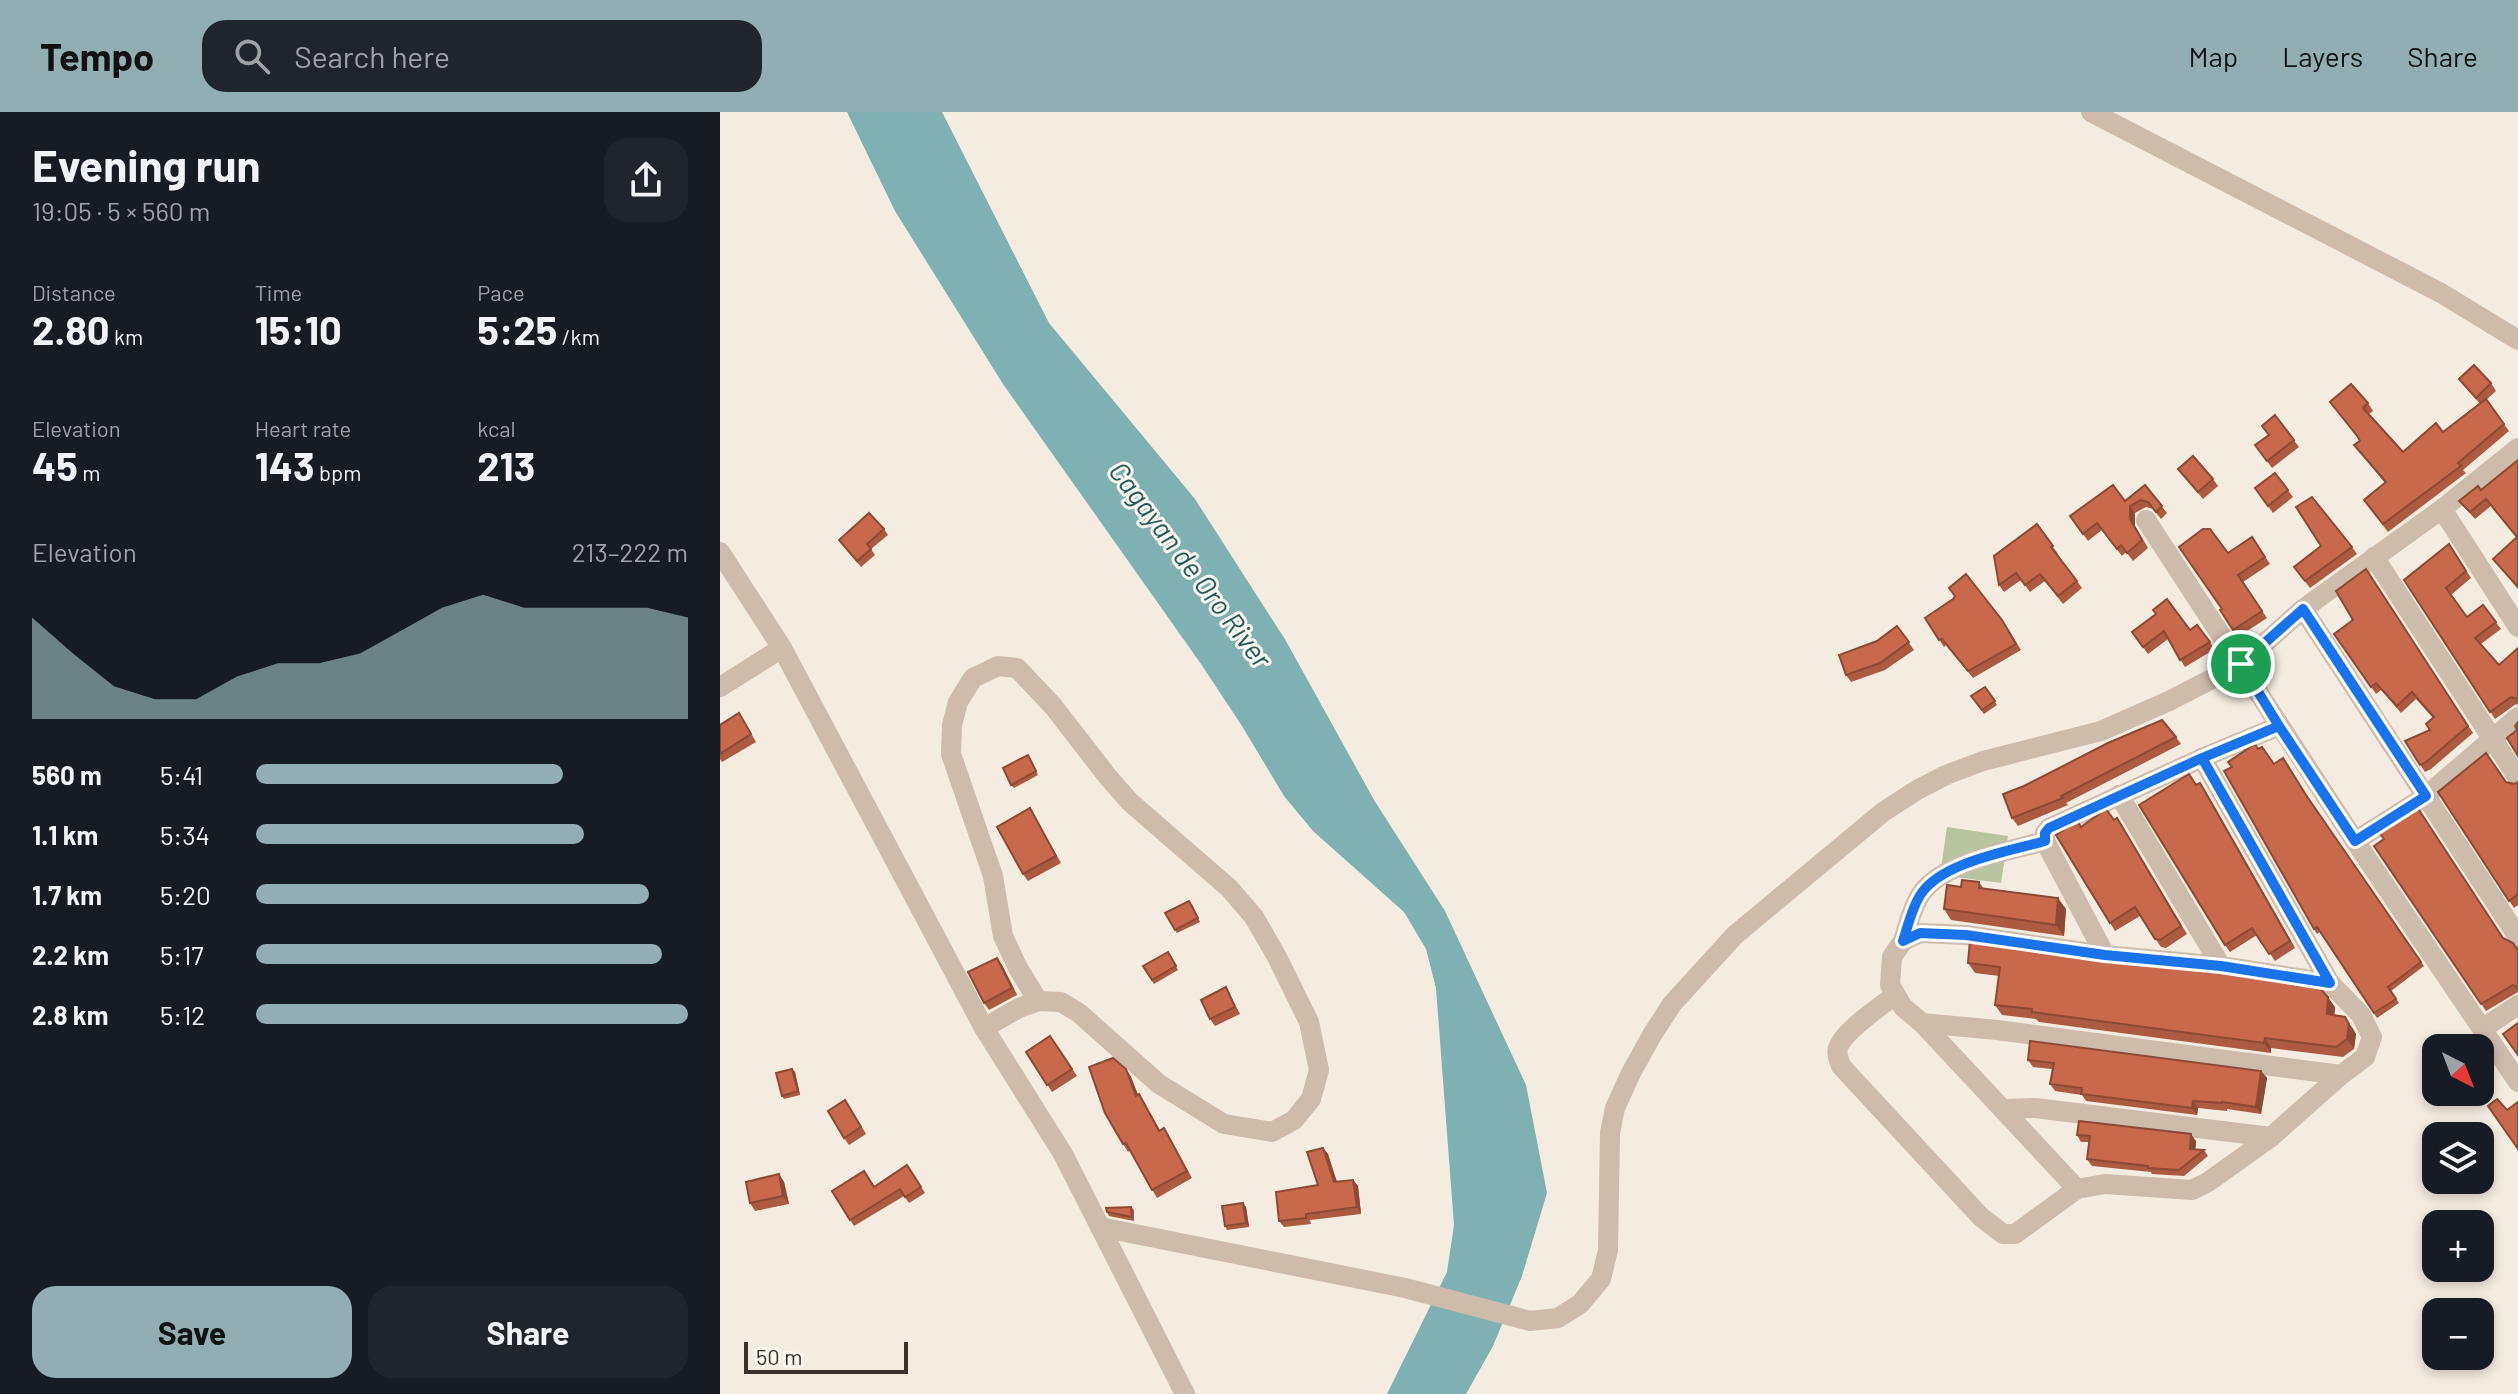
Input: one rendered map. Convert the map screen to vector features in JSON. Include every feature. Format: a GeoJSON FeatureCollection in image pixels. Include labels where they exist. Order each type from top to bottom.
{"type":"FeatureCollection","features":[{"type":"Feature","properties":{"kind":"street"},"geometry":{"type":"LineString","coordinates":[[2091,112],[2441,293],[2518,340]]}},
{"type":"Feature","properties":{"kind":"street"},"geometry":{"type":"LineString","coordinates":[[1100,1227],[1405,1288],[1530,1321],[1558,1318],[1580,1304],[1601,1279],[1608,1250],[1610,1133],[1615,1108],[1652,1035],[1672,1004],[1735,935],[1883,812],[1917,790],[1983,761],[2101,731],[2241,664],[2303,609],[2515,457]]}},
{"type":"Feature","properties":{"kind":"street"},"geometry":{"type":"LineString","coordinates":[[2442,509],[2518,627]]}},
{"type":"Feature","properties":{"kind":"street"},"geometry":{"type":"LineString","coordinates":[[2146,520],[2355,841],[2518,1082]]}},
{"type":"Feature","properties":{"kind":"street"},"geometry":{"type":"LineString","coordinates":[[720,552],[782,648],[984,1028],[1063,1154],[1185,1394]]}},
{"type":"Feature","properties":{"kind":"street"},"geometry":{"type":"LineString","coordinates":[[2374,557],[2518,778]]}},
{"type":"Feature","properties":{"kind":"street"},"geometry":{"type":"LineString","coordinates":[[2303,609],[2518,937]]}},
{"type":"Feature","properties":{"kind":"street"},"geometry":{"type":"LineString","coordinates":[[720,687],[782,648]]}},
{"type":"Feature","properties":{"kind":"street"},"geometry":{"type":"LineString","coordinates":[[984,1028],[1038,1001],[1061,1002],[1079,1013],[1159,1084],[1224,1124],[1272,1132],[1294,1120],[1311,1099],[1319,1070],[1309,1022],[1254,917],[1229,888],[1130,802],[1053,706],[1017,668],[998,666],[973,678],[958,702],[952,725],[951,754],[993,876],[1003,936],[1038,1001]]}},
{"type":"Feature","properties":{"kind":"street"},"geometry":{"type":"LineString","coordinates":[[2355,841],[2426,796],[2518,717]]}},
{"type":"Feature","properties":{"kind":"street"},"geometry":{"type":"LineString","coordinates":[[2105,955],[2045,841],[2045,833],[2049,828],[2119,795],[2279,726]]}},
{"type":"Feature","properties":{"kind":"street"},"geometry":{"type":"LineString","coordinates":[[1895,995],[1850,1032],[1838,1046],[1837,1056],[1841,1066],[1981,1217],[2003,1234],[2015,1234],[2077,1189],[2105,1184],[2192,1190],[2271,1137],[2365,1057],[2372,1037],[2361,1015],[2330,983],[2202,758]]}},
{"type":"Feature","properties":{"kind":"street"},"geometry":{"type":"LineString","coordinates":[[2119,795],[2221,966]]}},
{"type":"Feature","properties":{"kind":"street"},"geometry":{"type":"LineString","coordinates":[[2045,841],[1950,870],[1928,884],[1919,897],[1903,941],[1892,957],[1890,985],[1903,1007],[2005,1109],[2077,1189]]}},
{"type":"Feature","properties":{"kind":"street"},"geometry":{"type":"LineString","coordinates":[[1903,941],[1920,933],[1966,935],[2105,955],[2221,966],[2330,983]]}},
{"type":"Feature","properties":{"kind":"street"},"geometry":{"type":"LineString","coordinates":[[2482,1029],[2518,1005]]}},
{"type":"Feature","properties":{"kind":"street"},"geometry":{"type":"LineString","coordinates":[[1922,1023],[2341,1075]]}},
{"type":"Feature","properties":{"kind":"street"},"geometry":{"type":"LineString","coordinates":[[2005,1109],[2035,1108],[2271,1137]]}},
{"type":"Feature","properties":{"kind":"green space"},"geometry":{"type":"Polygon","coordinates":[[[1947,827],[2008,836],[2001,883],[1940,875],[1947,827]]]}},
{"type":"Feature","properties":{"kind":"water","name":"Cagayan de Oro River"},"geometry":{"type":"Polygon","coordinates":[[[847,112],[942,112],[1049,323],[1195,499],[1286,641],[1374,800],[1445,911],[1526,1085],[1547,1193],[1522,1276],[1493,1346],[1466,1394],[1387,1394],[1447,1272],[1454,1225],[1436,988],[1426,949],[1404,912],[1313,831],[1284,796],[1201,664],[1003,384],[895,211],[847,112]]]}},
{"type":"Feature","properties":{"kind":"building"},"geometry":{"type":"Polygon","coordinates":[[[2474,365],[2491,383],[2476,398],[2459,379],[2474,365]]]}},
{"type":"Feature","properties":{"kind":"building"},"geometry":{"type":"Polygon","coordinates":[[[2351,384],[2368,403],[2363,408],[2403,452],[2436,423],[2443,432],[2486,399],[2504,424],[2458,463],[2461,466],[2383,524],[2364,500],[2386,482],[2354,445],[2360,441],[2358,437],[2330,402],[2351,384]]]}},
{"type":"Feature","properties":{"kind":"building"},"geometry":{"type":"Polygon","coordinates":[[[2275,415],[2294,440],[2267,461],[2255,445],[2269,435],[2262,426],[2275,415]]]}},
{"type":"Feature","properties":{"kind":"building"},"geometry":{"type":"Polygon","coordinates":[[[2193,456],[2213,479],[2198,492],[2178,469],[2193,456]]]}},
{"type":"Feature","properties":{"kind":"building"},"geometry":{"type":"Polygon","coordinates":[[[2518,460],[2518,587],[2493,559],[2517,537],[2486,499],[2470,512],[2459,501],[2478,486],[2481,490],[2518,460]]]}},
{"type":"Feature","properties":{"kind":"building"},"geometry":{"type":"Polygon","coordinates":[[[2275,473],[2288,490],[2268,506],[2255,488],[2275,473]]]}},
{"type":"Feature","properties":{"kind":"building"},"geometry":{"type":"Polygon","coordinates":[[[2113,485],[2125,501],[2145,485],[2162,506],[2156,512],[2148,502],[2141,500],[2130,506],[2130,519],[2142,540],[2127,553],[2121,545],[2117,549],[2097,523],[2083,534],[2070,516],[2113,485]]]}},
{"type":"Feature","properties":{"kind":"building"},"geometry":{"type":"Polygon","coordinates":[[[2312,497],[2352,547],[2305,581],[2294,567],[2321,546],[2296,507],[2312,497]]]}},
{"type":"Feature","properties":{"kind":"building"},"geometry":{"type":"Polygon","coordinates":[[[869,513],[884,529],[867,544],[871,549],[857,561],[839,540],[869,513]]]}},
{"type":"Feature","properties":{"kind":"building"},"geometry":{"type":"Polygon","coordinates":[[[2037,524],[2077,581],[2058,596],[2040,574],[2025,585],[2016,573],[1999,585],[1994,556],[2037,524]]]}},
{"type":"Feature","properties":{"kind":"building"},"geometry":{"type":"Polygon","coordinates":[[[2203,529],[2210,529],[2228,553],[2252,537],[2265,557],[2238,575],[2262,611],[2233,630],[2179,547],[2203,529]]]}},
{"type":"Feature","properties":{"kind":"building"},"geometry":{"type":"Polygon","coordinates":[[[2449,544],[2466,571],[2446,588],[2467,617],[2483,605],[2496,622],[2475,638],[2499,665],[2518,648],[2518,699],[2511,697],[2490,712],[2404,580],[2449,544]]]}},
{"type":"Feature","properties":{"kind":"building"},"geometry":{"type":"Polygon","coordinates":[[[2366,569],[2468,726],[2420,765],[2405,741],[2430,730],[2426,724],[2434,717],[2412,692],[2397,706],[2376,683],[2371,687],[2334,634],[2353,620],[2336,591],[2366,569]]]}},
{"type":"Feature","properties":{"kind":"building"},"geometry":{"type":"Polygon","coordinates":[[[1966,574],[2002,620],[2016,644],[1968,671],[1942,639],[1939,640],[1925,618],[1953,599],[1955,596],[1949,588],[1966,574]]]}},
{"type":"Feature","properties":{"kind":"building"},"geometry":{"type":"Polygon","coordinates":[[[2167,599],[2190,630],[2197,625],[2210,642],[2180,660],[2164,631],[2143,647],[2132,632],[2156,614],[2153,610],[2167,599]]]}},
{"type":"Feature","properties":{"kind":"building"},"geometry":{"type":"Polygon","coordinates":[[[1897,626],[1909,642],[1880,663],[1846,675],[1839,655],[1877,641],[1897,626]]]}},
{"type":"Feature","properties":{"kind":"building"},"geometry":{"type":"Polygon","coordinates":[[[1985,687],[1995,701],[1982,710],[1971,696],[1985,687]]]}},
{"type":"Feature","properties":{"kind":"building"},"geometry":{"type":"Polygon","coordinates":[[[739,713],[751,734],[720,754],[720,725],[739,713]]]}},
{"type":"Feature","properties":{"kind":"building"},"geometry":{"type":"Polygon","coordinates":[[[2162,720],[2176,737],[2061,796],[2063,798],[2012,818],[2003,794],[2162,720]]]}},
{"type":"Feature","properties":{"kind":"building"},"geometry":{"type":"Polygon","coordinates":[[[2518,722],[2518,756],[2507,738],[2517,730],[2515,726],[2518,722]]]}},
{"type":"Feature","properties":{"kind":"building"},"geometry":{"type":"Polygon","coordinates":[[[2255,744],[2258,749],[2262,747],[2274,764],[2283,758],[2421,962],[2388,987],[2396,999],[2374,1013],[2317,927],[2314,929],[2224,771],[2232,767],[2228,762],[2255,744]]]}},
{"type":"Feature","properties":{"kind":"building"},"geometry":{"type":"Polygon","coordinates":[[[2486,753],[2506,782],[2518,782],[2518,894],[2509,901],[2438,792],[2486,753]]]}},
{"type":"Feature","properties":{"kind":"building"},"geometry":{"type":"Polygon","coordinates":[[[1028,755],[1036,771],[1011,785],[1003,768],[1028,755]]]}},
{"type":"Feature","properties":{"kind":"building"},"geometry":{"type":"Polygon","coordinates":[[[2189,774],[2196,785],[2200,783],[2290,941],[2269,954],[2252,928],[2225,945],[2139,805],[2189,774]]]}},
{"type":"Feature","properties":{"kind":"building"},"geometry":{"type":"Polygon","coordinates":[[[2417,807],[2503,938],[2518,948],[2518,988],[2513,985],[2481,1004],[2374,846],[2384,839],[2379,832],[2417,807]]]}},
{"type":"Feature","properties":{"kind":"building"},"geometry":{"type":"Polygon","coordinates":[[[1030,808],[1056,856],[1023,874],[997,827],[1030,808]]]}},
{"type":"Feature","properties":{"kind":"building"},"geometry":{"type":"Polygon","coordinates":[[[2106,809],[2114,820],[2117,818],[2181,926],[2160,940],[2155,939],[2135,907],[2110,923],[2056,835],[2077,821],[2081,827],[2106,809]]]}},
{"type":"Feature","properties":{"kind":"building"},"geometry":{"type":"Polygon","coordinates":[[[1962,880],[1979,882],[1979,888],[2058,898],[2056,925],[1944,909],[1947,885],[1961,887],[1962,880]]]}},
{"type":"Feature","properties":{"kind":"building"},"geometry":{"type":"Polygon","coordinates":[[[1189,901],[1198,918],[1175,930],[1165,913],[1189,901]]]}},
{"type":"Feature","properties":{"kind":"building"},"geometry":{"type":"Polygon","coordinates":[[[1970,940],[2317,985],[2328,997],[2327,1014],[2345,1017],[2349,1024],[2347,1039],[2336,1047],[2265,1038],[2264,1043],[1995,1005],[2000,967],[1968,963],[1970,940]]]}},
{"type":"Feature","properties":{"kind":"building"},"geometry":{"type":"Polygon","coordinates":[[[1168,952],[1176,966],[1152,980],[1143,966],[1168,952]]]}},
{"type":"Feature","properties":{"kind":"building"},"geometry":{"type":"Polygon","coordinates":[[[997,958],[1012,988],[984,1003],[968,972],[997,958]]]}},
{"type":"Feature","properties":{"kind":"building"},"geometry":{"type":"Polygon","coordinates":[[[1226,987],[1235,1007],[1210,1019],[1201,1000],[1226,987]]]}},
{"type":"Feature","properties":{"kind":"building"},"geometry":{"type":"Polygon","coordinates":[[[2518,1023],[2518,1055],[2503,1034],[2518,1023]]]}},
{"type":"Feature","properties":{"kind":"building"},"geometry":{"type":"Polygon","coordinates":[[[1050,1036],[1072,1069],[1047,1085],[1026,1052],[1050,1036]]]}},
{"type":"Feature","properties":{"kind":"building"},"geometry":{"type":"Polygon","coordinates":[[[2030,1041],[2261,1071],[2256,1107],[2193,1101],[2192,1108],[2081,1094],[2082,1088],[2050,1084],[2054,1063],[2028,1060],[2030,1041]]]}},
{"type":"Feature","properties":{"kind":"building"},"geometry":{"type":"Polygon","coordinates":[[[1113,1058],[1126,1069],[1136,1096],[1139,1094],[1159,1131],[1164,1128],[1187,1171],[1152,1190],[1105,1113],[1089,1067],[1113,1058]]]}},
{"type":"Feature","properties":{"kind":"building"},"geometry":{"type":"Polygon","coordinates":[[[792,1069],[798,1091],[782,1096],[776,1073],[792,1069]]]}},
{"type":"Feature","properties":{"kind":"building"},"geometry":{"type":"Polygon","coordinates":[[[2497,1099],[2507,1110],[2518,1102],[2518,1149],[2488,1106],[2494,1106],[2497,1099]]]}},
{"type":"Feature","properties":{"kind":"building"},"geometry":{"type":"Polygon","coordinates":[[[845,1100],[861,1127],[844,1138],[828,1111],[845,1100]]]}},
{"type":"Feature","properties":{"kind":"building"},"geometry":{"type":"Polygon","coordinates":[[[2079,1121],[2191,1134],[2190,1149],[2204,1150],[2179,1170],[2087,1159],[2090,1136],[2077,1135],[2079,1121]]]}},
{"type":"Feature","properties":{"kind":"building"},"geometry":{"type":"Polygon","coordinates":[[[1323,1148],[1334,1182],[1353,1180],[1357,1207],[1279,1221],[1276,1192],[1318,1185],[1307,1152],[1323,1148]]]}},
{"type":"Feature","properties":{"kind":"building"},"geometry":{"type":"Polygon","coordinates":[[[907,1165],[921,1187],[905,1197],[900,1189],[850,1220],[832,1191],[864,1171],[874,1187],[907,1165]]]}},
{"type":"Feature","properties":{"kind":"building"},"geometry":{"type":"Polygon","coordinates":[[[779,1174],[783,1196],[750,1203],[746,1182],[779,1174]]]}},
{"type":"Feature","properties":{"kind":"building"},"geometry":{"type":"Polygon","coordinates":[[[1243,1203],[1246,1223],[1225,1226],[1222,1206],[1243,1203]]]}},
{"type":"Feature","properties":{"kind":"building"},"geometry":{"type":"Polygon","coordinates":[[[1131,1207],[1132,1217],[1107,1212],[1106,1208],[1131,1207]]]}},
{"type":"Feature","properties":{"kind":"route"},"geometry":{"type":"LineString","coordinates":[[2241,664],[2279,726],[2202,758],[2049,828],[2045,841],[1950,870],[1928,884],[1919,897],[1903,941],[1920,933],[1966,935],[2105,955],[2221,966],[2330,983],[2202,758],[2279,726],[2355,841],[2426,796],[2303,609],[2241,664]]}}]}
